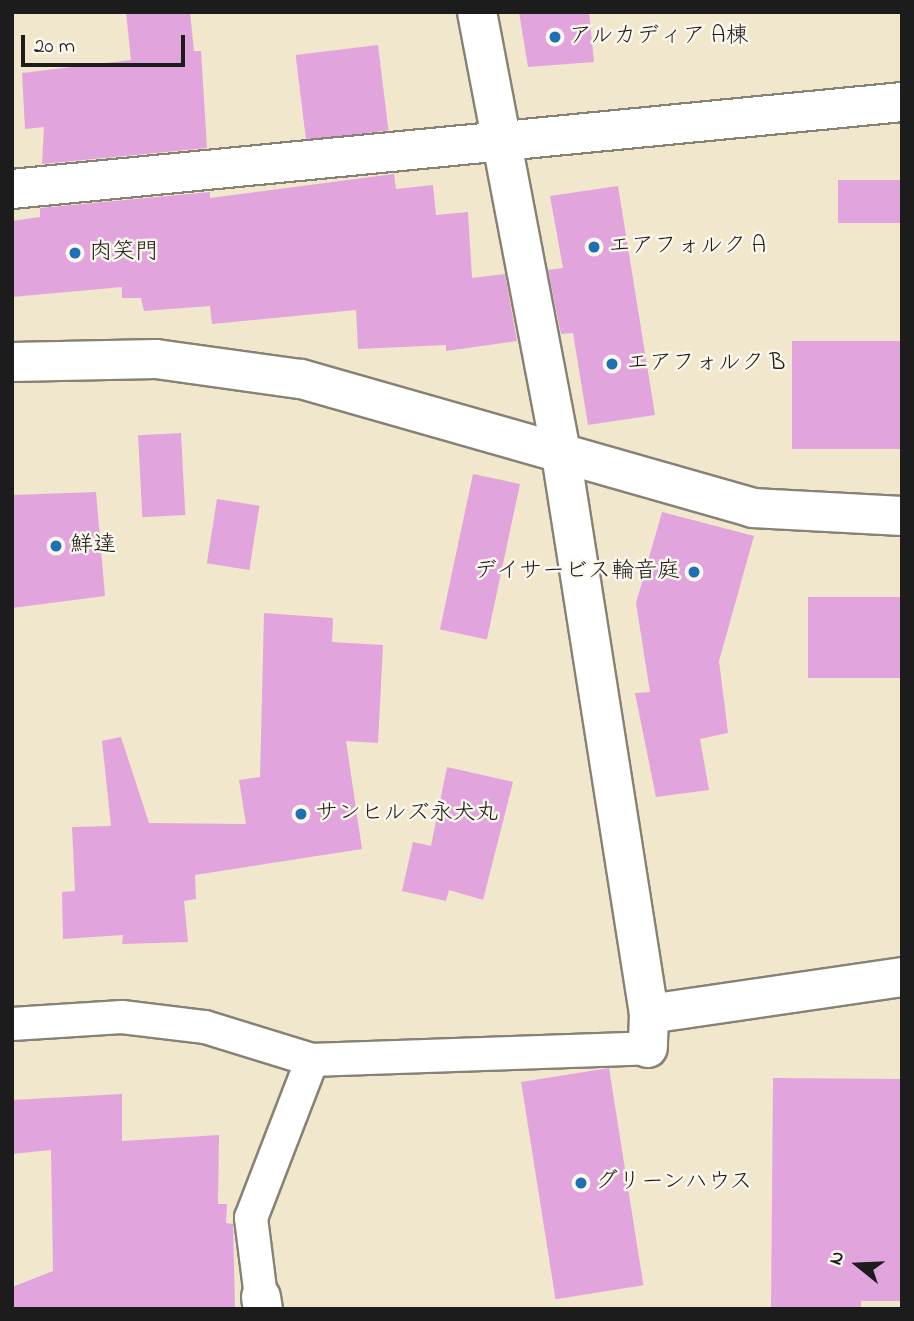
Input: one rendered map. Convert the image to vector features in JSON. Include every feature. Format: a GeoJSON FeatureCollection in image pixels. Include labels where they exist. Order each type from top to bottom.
{"type":"FeatureCollection","features":[{"type":"Feature","properties":{"kind":"street"},"geometry":{"type":"LineString","coordinates":[[477,12],[560,448],[649,1031],[902,977]]}},
{"type":"Feature","properties":{"kind":"street"},"geometry":{"type":"LineString","coordinates":[[12,189],[902,102]]}},
{"type":"Feature","properties":{"kind":"street"},"geometry":{"type":"LineString","coordinates":[[12,362],[156,359],[301,379],[560,448],[753,508],[902,516]]}},
{"type":"Feature","properties":{"kind":"lane"},"geometry":{"type":"LineString","coordinates":[[12,1024],[122,1017],[205,1027],[312,1060],[649,1031]]}},
{"type":"Feature","properties":{"kind":"lane"},"geometry":{"type":"LineString","coordinates":[[262,1303],[251,1218],[312,1060]]}},
{"type":"Feature","properties":{"kind":"building"},"geometry":{"type":"Polygon","coordinates":[[[126,12],[190,12],[194,51],[201,51],[207,148],[42,164],[44,127],[25,129],[22,73],[131,60],[126,12]]]}},
{"type":"Feature","properties":{"kind":"building","name":"アルカディア A棟"},"geometry":{"type":"Polygon","coordinates":[[[519,12],[589,12],[594,62],[528,67],[519,12]]]}},
{"type":"Feature","properties":{"kind":"building"},"geometry":{"type":"Polygon","coordinates":[[[378,45],[388,130],[306,140],[296,55],[378,45]]]}},
{"type":"Feature","properties":{"kind":"building"},"geometry":{"type":"Polygon","coordinates":[[[394,174],[396,189],[433,185],[436,215],[468,212],[472,278],[505,274],[517,341],[446,351],[446,345],[358,349],[356,310],[212,324],[210,306],[144,311],[141,298],[122,298],[122,287],[12,297],[12,221],[40,217],[40,208],[210,192],[210,198],[394,174]]]}},
{"type":"Feature","properties":{"kind":"building"},"geometry":{"type":"Polygon","coordinates":[[[838,180],[902,180],[902,223],[838,223],[838,180]]]}},
{"type":"Feature","properties":{"kind":"building"},"geometry":{"type":"Polygon","coordinates":[[[618,186],[655,415],[588,425],[573,333],[561,334],[548,270],[563,268],[550,196],[618,186]]]}},
{"type":"Feature","properties":{"kind":"building"},"geometry":{"type":"Polygon","coordinates":[[[792,341],[902,341],[902,449],[792,449],[792,341]]]}},
{"type":"Feature","properties":{"kind":"building"},"geometry":{"type":"Polygon","coordinates":[[[181,433],[185,515],[142,517],[138,435],[181,433]]]}},
{"type":"Feature","properties":{"kind":"building"},"geometry":{"type":"Polygon","coordinates":[[[473,474],[520,484],[487,640],[440,630],[473,474]]]}},
{"type":"Feature","properties":{"kind":"building","name":"鮮達"},"geometry":{"type":"Polygon","coordinates":[[[96,492],[105,596],[12,608],[12,495],[96,492]]]}},
{"type":"Feature","properties":{"kind":"building"},"geometry":{"type":"Polygon","coordinates":[[[217,499],[259,506],[249,570],[207,563],[217,499]]]}},
{"type":"Feature","properties":{"kind":"building"},"geometry":{"type":"Polygon","coordinates":[[[662,512],[754,536],[719,661],[728,733],[700,739],[709,790],[656,797],[635,693],[650,692],[636,603],[662,512]]]}},
{"type":"Feature","properties":{"kind":"building"},"geometry":{"type":"Polygon","coordinates":[[[808,597],[902,597],[902,678],[808,678],[808,597]]]}},
{"type":"Feature","properties":{"kind":"building"},"geometry":{"type":"Polygon","coordinates":[[[264,613],[333,618],[332,642],[383,645],[378,743],[346,741],[362,849],[195,875],[196,899],[184,901],[188,942],[122,944],[123,935],[63,939],[62,892],[75,891],[72,827],[111,826],[102,741],[121,737],[149,823],[246,824],[239,780],[260,777],[264,613]]]}},
{"type":"Feature","properties":{"kind":"building"},"geometry":{"type":"Polygon","coordinates":[[[447,767],[513,782],[483,900],[449,890],[446,901],[402,891],[413,842],[431,846],[447,767]]]}},
{"type":"Feature","properties":{"kind":"building","name":"グリーンハウス"},"geometry":{"type":"Polygon","coordinates":[[[609,1068],[643,1285],[556,1299],[521,1082],[609,1068]]]}},
{"type":"Feature","properties":{"kind":"building"},"geometry":{"type":"Polygon","coordinates":[[[773,1078],[902,1079],[902,1301],[861,1301],[861,1309],[771,1309],[773,1078]]]}},
{"type":"Feature","properties":{"kind":"building"},"geometry":{"type":"Polygon","coordinates":[[[122,1094],[122,1141],[219,1135],[218,1204],[227,1204],[226,1223],[233,1224],[235,1307],[12,1309],[12,1287],[53,1271],[51,1150],[12,1154],[12,1100],[122,1094]]]}},
{"type":"Feature","properties":{"kind":"place","name":"アルカディア A棟"},"geometry":{"type":"Point","coordinates":[555,37]}},
{"type":"Feature","properties":{"kind":"place","name":"エアフォルク A"},"geometry":{"type":"Point","coordinates":[594,247]}},
{"type":"Feature","properties":{"kind":"place","name":"肉笑門"},"geometry":{"type":"Point","coordinates":[75,253]}},
{"type":"Feature","properties":{"kind":"place","name":"エアフォルク B"},"geometry":{"type":"Point","coordinates":[612,364]}},
{"type":"Feature","properties":{"kind":"place","name":"鮮達"},"geometry":{"type":"Point","coordinates":[56,546]}},
{"type":"Feature","properties":{"kind":"place","name":"デイサービス輪音庭"},"geometry":{"type":"Point","coordinates":[694,572]}},
{"type":"Feature","properties":{"kind":"place","name":"サンヒルズ永犬丸"},"geometry":{"type":"Point","coordinates":[301,814]}},
{"type":"Feature","properties":{"kind":"place","name":"グリーンハウス"},"geometry":{"type":"Point","coordinates":[581,1183]}}]}
